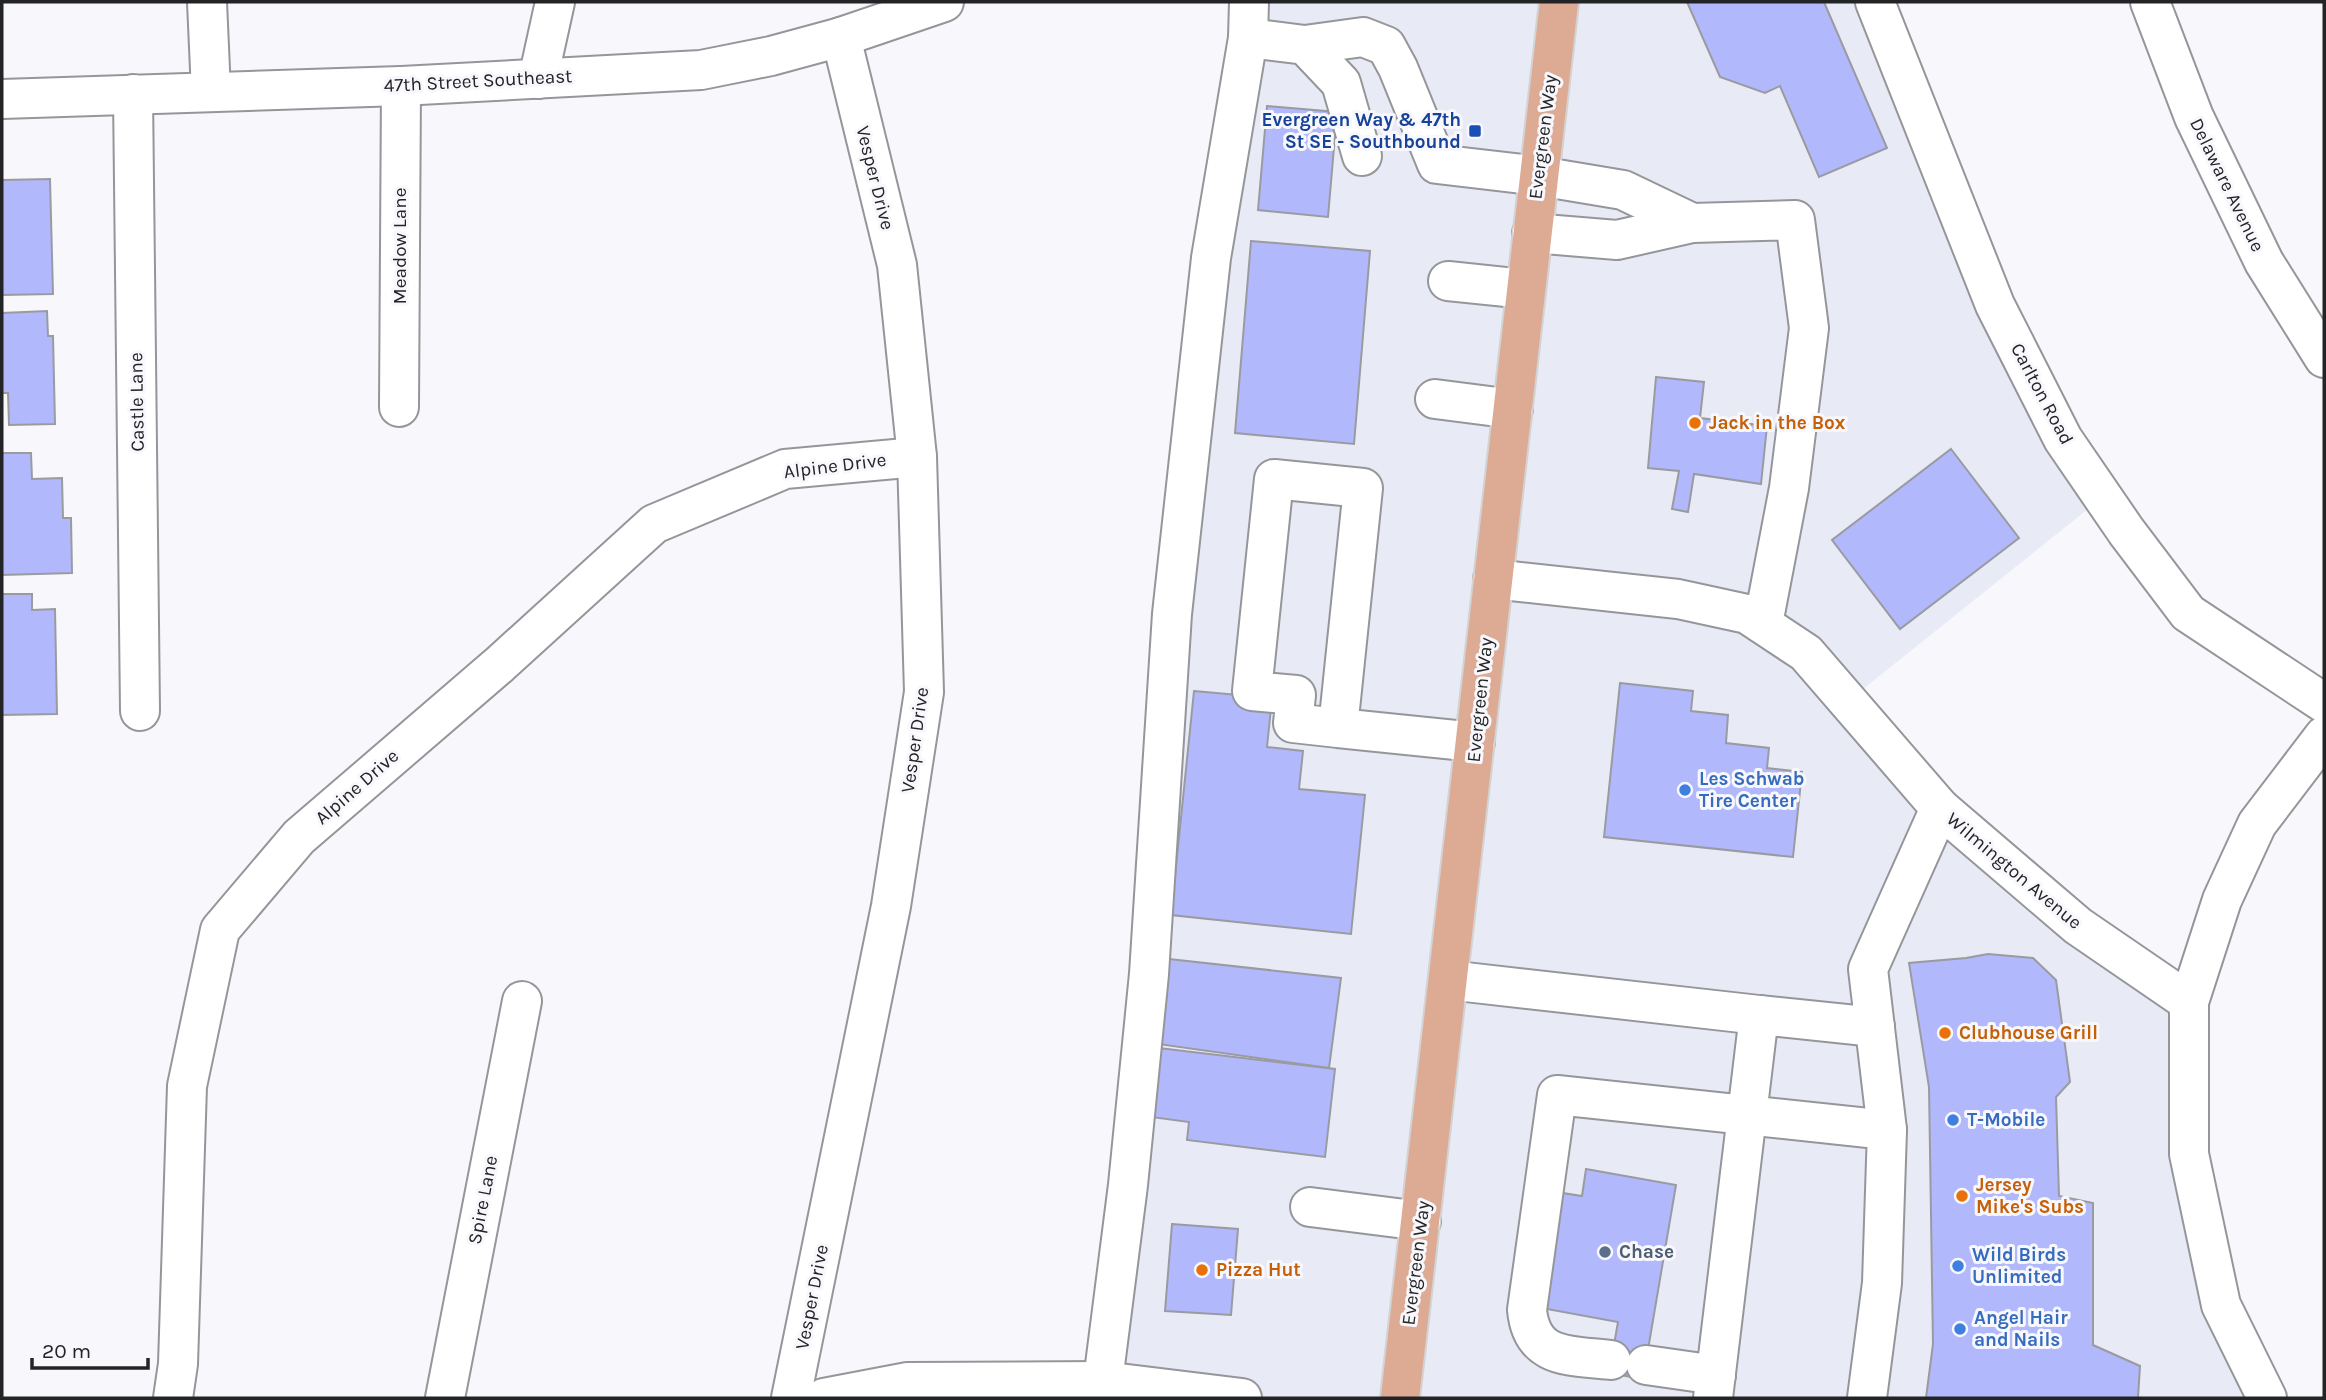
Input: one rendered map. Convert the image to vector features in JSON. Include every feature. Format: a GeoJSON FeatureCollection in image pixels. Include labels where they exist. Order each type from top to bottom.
{"type":"FeatureCollection","features":[{"type":"Feature","properties":{"kind":"main road","name":"Evergreen Way"},"geometry":{"type":"LineString","coordinates":[[1400,1398],[1559,2]]}},
{"type":"Feature","properties":{"kind":"street"},"geometry":{"type":"LineString","coordinates":[[207,2],[211,92]]}},
{"type":"Feature","properties":{"kind":"street"},"geometry":{"type":"LineString","coordinates":[[538,79],[555,2]]}},
{"type":"Feature","properties":{"kind":"street","name":"47th Street Southeast"},"geometry":{"type":"LineString","coordinates":[[2,99],[401,86],[701,69],[771,56],[841,37],[944,2]]}},
{"type":"Feature","properties":{"kind":"street","name":"Carlton Road"},"geometry":{"type":"LineString","coordinates":[[1875,2],[1995,305],[2063,439],[2126,531],[2188,613],[2324,703]]}},
{"type":"Feature","properties":{"kind":"street","name":"Delaware Avenue"},"geometry":{"type":"LineString","coordinates":[[2150,2],[2194,117],[2259,250],[2324,358]]}},
{"type":"Feature","properties":{"kind":"street"},"geometry":{"type":"LineString","coordinates":[[1103,1381],[1128,1185],[1150,974],[1172,614],[1211,258],[1248,20],[1305,45],[1341,83],[1362,156]]}},
{"type":"Feature","properties":{"kind":"street","name":"Vesper Drive"},"geometry":{"type":"LineString","coordinates":[[791,1398],[891,906],[924,692],[917,457],[897,265],[841,37]]}},
{"type":"Feature","properties":{"kind":"street"},"geometry":{"type":"LineString","coordinates":[[1305,45],[1363,37],[1386,46],[1398,68],[1437,164],[1539,176],[1623,190],[1692,223]]}},
{"type":"Feature","properties":{"kind":"street","name":"Meadow Lane"},"geometry":{"type":"LineString","coordinates":[[398,407],[401,86]]}},
{"type":"Feature","properties":{"kind":"street","name":"Castle Lane"},"geometry":{"type":"LineString","coordinates":[[133,94],[140,711]]}},
{"type":"Feature","properties":{"kind":"street"},"geometry":{"type":"LineString","coordinates":[[1532,233],[1617,240],[1692,223],[1795,220],[1809,328],[1789,488],[1763,624]]}},
{"type":"Feature","properties":{"kind":"street"},"geometry":{"type":"LineString","coordinates":[[1448,281],[1526,289]]}},
{"type":"Feature","properties":{"kind":"street"},"geometry":{"type":"LineString","coordinates":[[1436,399],[1513,409]]}},
{"type":"Feature","properties":{"kind":"street","name":"Alpine Drive"},"geometry":{"type":"LineString","coordinates":[[173,1398],[177,1364],[187,1086],[220,930],[299,837],[499,665],[654,524],[786,470],[917,457]]}},
{"type":"Feature","properties":{"kind":"street"},"geometry":{"type":"LineString","coordinates":[[1338,728],[1363,488],[1274,478],[1252,691],[1296,695],[1293,723],[1338,728],[1475,742]]}},
{"type":"Feature","properties":{"kind":"street","name":"Wilmington Avenue"},"geometry":{"type":"LineString","coordinates":[[1493,579],[1678,598],[1747,614],[1806,653],[1940,808],[2078,926],[2189,1002]]}},
{"type":"Feature","properties":{"kind":"street"},"geometry":{"type":"LineString","coordinates":[[2267,1398],[2221,1305],[2189,1154],[2189,1002],[2222,900],[2257,824],[2324,736]]}},
{"type":"Feature","properties":{"kind":"street"},"geometry":{"type":"LineString","coordinates":[[1867,1398],[1882,1283],[1886,1130],[1868,969],[1940,808]]}},
{"type":"Feature","properties":{"kind":"street"},"geometry":{"type":"LineString","coordinates":[[1448,980],[1875,1027]]}},
{"type":"Feature","properties":{"kind":"street","name":"Spire Lane"},"geometry":{"type":"LineString","coordinates":[[444,1398],[522,1001]]}},
{"type":"Feature","properties":{"kind":"street"},"geometry":{"type":"LineString","coordinates":[[1759,1015],[1747,1115],[1714,1386],[1629,1363],[1552,1352],[1541,1345],[1528,1323],[1527,1310],[1557,1095],[1747,1115],[1886,1130]]}},
{"type":"Feature","properties":{"kind":"street"},"geometry":{"type":"LineString","coordinates":[[1310,1208],[1421,1221]]}},
{"type":"Feature","properties":{"kind":"street"},"geometry":{"type":"LineString","coordinates":[[2235,1398],[2242,1347]]}},
{"type":"Feature","properties":{"kind":"street"},"geometry":{"type":"LineString","coordinates":[[824,1398],[908,1382],[1103,1381],[1176,1394],[1242,1398]]}},
{"type":"Feature","properties":{"kind":"shaded area"},"geometry":{"type":"Polygon","coordinates":[[[1244,2],[1882,2],[2103,497],[1848,701],[2189,1002],[2189,1154],[2251,1398],[1238,1398],[1103,1381],[1244,2]]]}},
{"type":"Feature","properties":{"kind":"building"},"geometry":{"type":"Polygon","coordinates":[[[1687,2],[1824,2],[1887,148],[1819,177],[1780,86],[1765,93],[1720,77],[1687,2]]]}},
{"type":"Feature","properties":{"kind":"building"},"geometry":{"type":"Polygon","coordinates":[[[1267,106],[1337,112],[1328,217],[1258,210],[1267,106]]]}},
{"type":"Feature","properties":{"kind":"building"},"geometry":{"type":"Polygon","coordinates":[[[50,179],[53,294],[2,295],[2,180],[50,179]]]}},
{"type":"Feature","properties":{"kind":"building"},"geometry":{"type":"Polygon","coordinates":[[[1251,241],[1370,251],[1354,444],[1235,433],[1251,241]]]}},
{"type":"Feature","properties":{"kind":"building"},"geometry":{"type":"Polygon","coordinates":[[[47,311],[48,336],[53,336],[55,424],[9,425],[8,393],[2,393],[2,313],[47,311]]]}},
{"type":"Feature","properties":{"kind":"building"},"geometry":{"type":"Polygon","coordinates":[[[1656,377],[1704,382],[1700,418],[1767,426],[1761,484],[1694,474],[1688,512],[1672,509],[1679,471],[1648,468],[1656,377]]]}},
{"type":"Feature","properties":{"kind":"building"},"geometry":{"type":"Polygon","coordinates":[[[1951,449],[2019,538],[1900,629],[1832,540],[1951,449]]]}},
{"type":"Feature","properties":{"kind":"building"},"geometry":{"type":"Polygon","coordinates":[[[2,453],[31,453],[32,479],[62,478],[63,518],[71,518],[72,573],[2,575],[2,453]]]}},
{"type":"Feature","properties":{"kind":"building"},"geometry":{"type":"Polygon","coordinates":[[[2,594],[32,594],[32,610],[55,609],[57,714],[2,715],[2,594]]]}},
{"type":"Feature","properties":{"kind":"building"},"geometry":{"type":"Polygon","coordinates":[[[1620,683],[1693,691],[1691,711],[1728,715],[1726,743],[1769,748],[1767,768],[1802,772],[1793,857],[1604,837],[1620,683]]]}},
{"type":"Feature","properties":{"kind":"building"},"geometry":{"type":"Polygon","coordinates":[[[1194,691],[1272,698],[1267,747],[1303,751],[1299,789],[1365,795],[1351,934],[1171,915],[1194,691]]]}},
{"type":"Feature","properties":{"kind":"building"},"geometry":{"type":"Polygon","coordinates":[[[1988,954],[2033,958],[2056,980],[2070,1082],[2056,1097],[2059,1196],[2093,1203],[2093,1345],[2140,1366],[2138,1398],[1926,1398],[1933,1344],[1929,1087],[1909,963],[1988,954]]]}},
{"type":"Feature","properties":{"kind":"building"},"geometry":{"type":"Polygon","coordinates":[[[1169,959],[1341,978],[1329,1068],[1158,1044],[1169,959]]]}},
{"type":"Feature","properties":{"kind":"building"},"geometry":{"type":"Polygon","coordinates":[[[1159,1048],[1335,1069],[1325,1157],[1187,1140],[1189,1122],[1151,1117],[1159,1048]]]}},
{"type":"Feature","properties":{"kind":"building","name":"Chase"},"geometry":{"type":"Polygon","coordinates":[[[1586,1169],[1676,1185],[1643,1379],[1609,1373],[1618,1322],[1536,1307],[1556,1192],[1582,1196],[1586,1169]]]}},
{"type":"Feature","properties":{"kind":"building","name":"Pizza Hut"},"geometry":{"type":"Polygon","coordinates":[[[1172,1224],[1238,1229],[1231,1315],[1165,1311],[1172,1224]]]}},
{"type":"Feature","properties":{"kind":"place","name":"Evergreen Way & 47th St SE - Southbound"},"geometry":{"type":"Point","coordinates":[1475,131]}},
{"type":"Feature","properties":{"kind":"place","name":"Jack in the Box"},"geometry":{"type":"Point","coordinates":[1695,423]}},
{"type":"Feature","properties":{"kind":"place","name":"Les Schwab Tire Center"},"geometry":{"type":"Point","coordinates":[1685,790]}},
{"type":"Feature","properties":{"kind":"place","name":"Clubhouse Grill"},"geometry":{"type":"Point","coordinates":[1945,1033]}},
{"type":"Feature","properties":{"kind":"place","name":"T-Mobile"},"geometry":{"type":"Point","coordinates":[1953,1120]}},
{"type":"Feature","properties":{"kind":"place","name":"Jersey Mike's Subs"},"geometry":{"type":"Point","coordinates":[1962,1196]}},
{"type":"Feature","properties":{"kind":"place","name":"Chase"},"geometry":{"type":"Point","coordinates":[1605,1252]}},
{"type":"Feature","properties":{"kind":"place","name":"Wild Birds Unlimited"},"geometry":{"type":"Point","coordinates":[1958,1266]}},
{"type":"Feature","properties":{"kind":"place","name":"Pizza Hut"},"geometry":{"type":"Point","coordinates":[1202,1270]}},
{"type":"Feature","properties":{"kind":"place","name":"Angel Hair and Nails"},"geometry":{"type":"Point","coordinates":[1960,1329]}}]}
